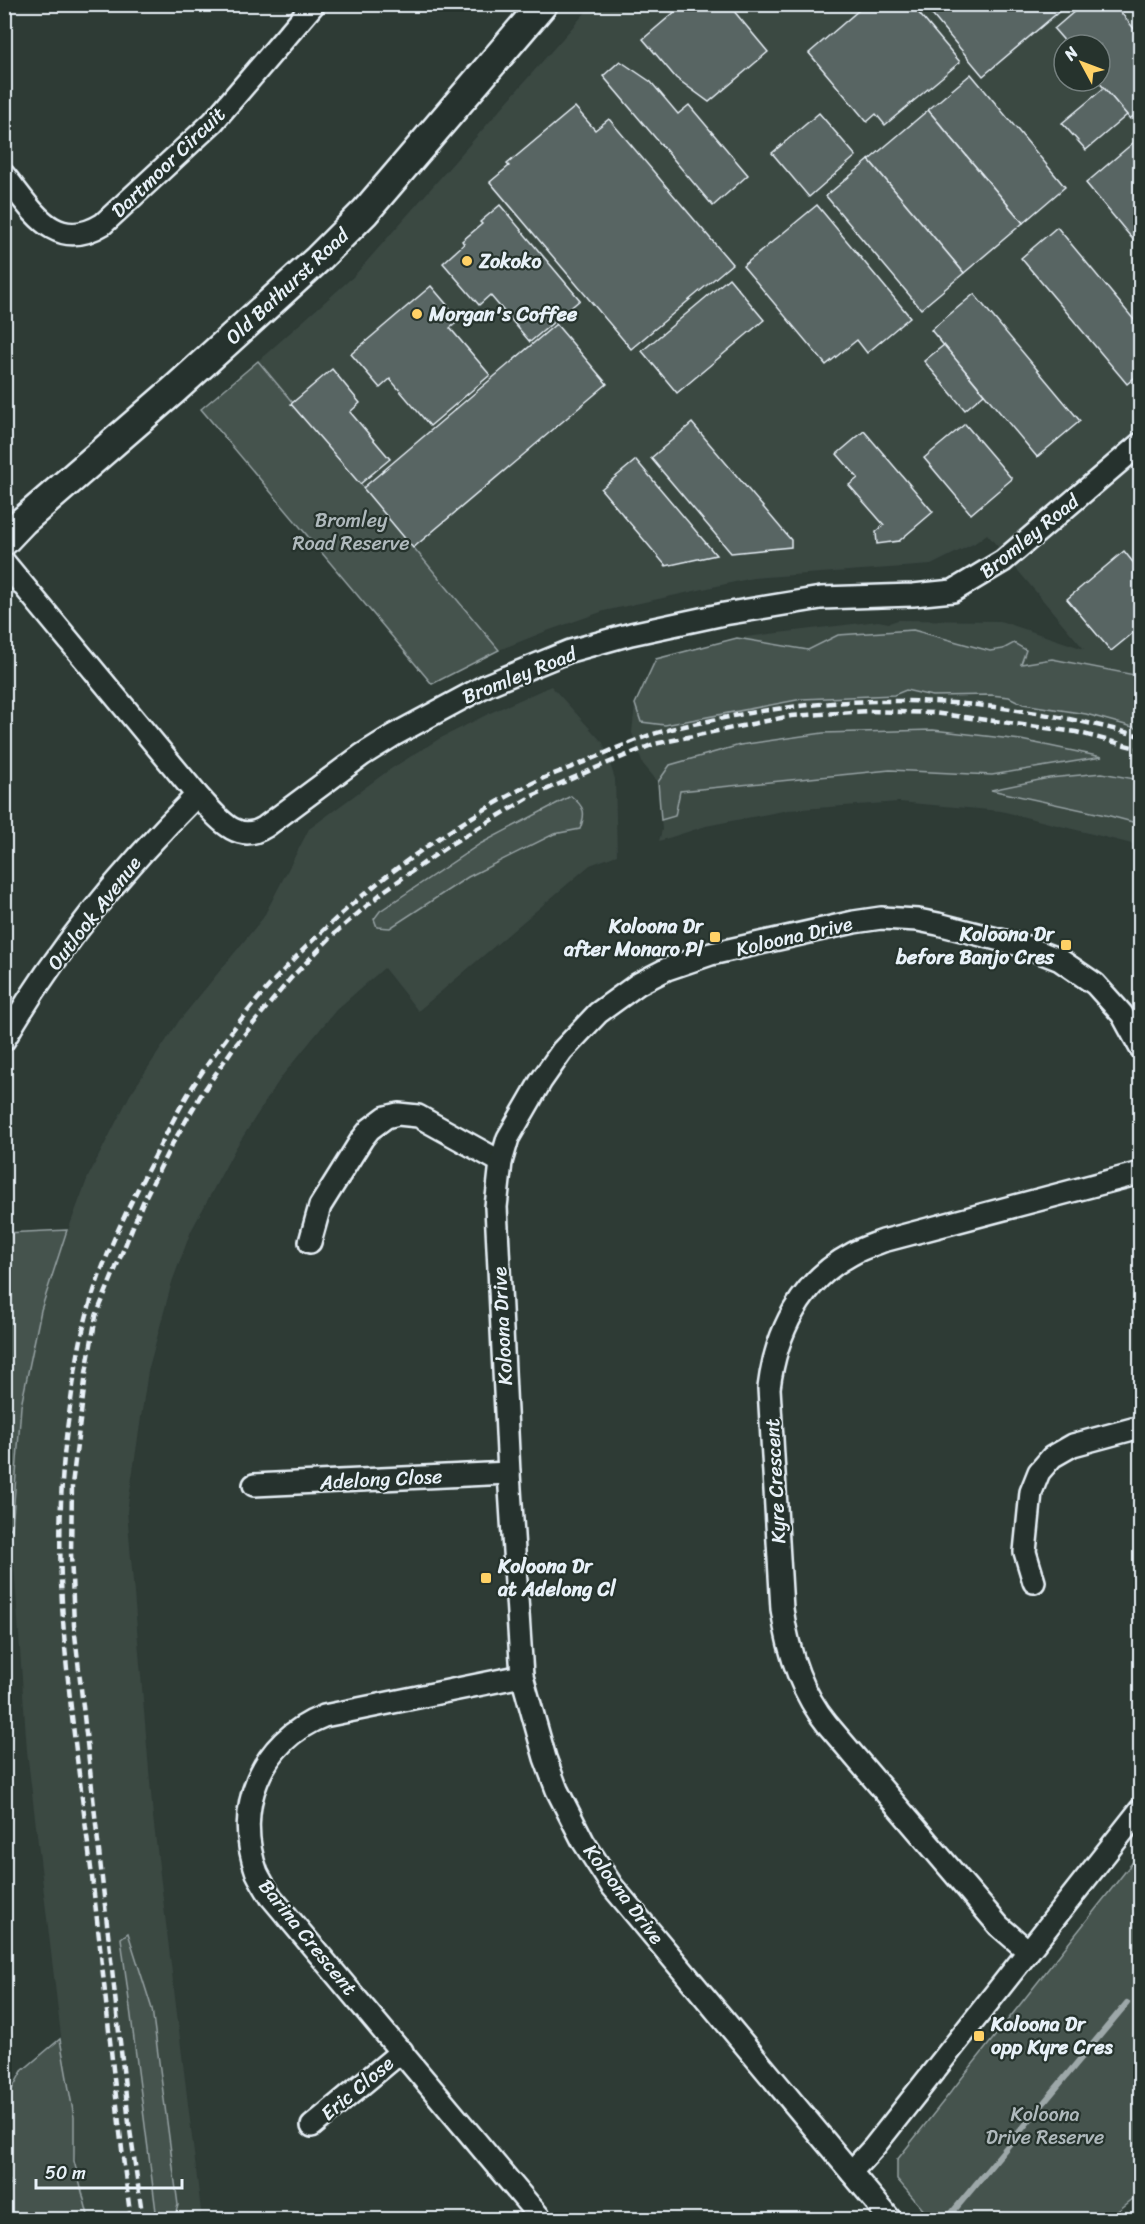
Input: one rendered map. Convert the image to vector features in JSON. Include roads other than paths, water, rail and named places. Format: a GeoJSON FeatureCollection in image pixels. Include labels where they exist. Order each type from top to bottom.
{"type":"FeatureCollection","features":[{"type":"Feature","properties":{"kind":"main road","name":"Old Bathurst Road"},"geometry":{"type":"LineString","coordinates":[[4,541],[23,520],[174,390],[337,242],[543,4]]}},
{"type":"Feature","properties":{"kind":"street","name":"Dartmoor Circuit"},"geometry":{"type":"LineString","coordinates":[[4,175],[39,218],[56,231],[74,235],[94,229],[103,224],[213,122],[314,4]]}},
{"type":"Feature","properties":{"kind":"street","name":"Bromley Road"},"geometry":{"type":"LineString","coordinates":[[4,562],[197,795],[231,829],[242,833],[253,833],[265,827],[362,755],[394,735],[477,690],[570,651],[631,634],[724,614],[821,598],[913,596],[952,591],[1003,561],[1140,444]]}},
{"type":"Feature","properties":{"kind":"street","name":"Outlook Avenue"},"geometry":{"type":"LineString","coordinates":[[4,1040],[30,998],[86,919],[139,856],[197,795]]}},
{"type":"Feature","properties":{"kind":"street","name":"Koloona Drive"},"geometry":{"type":"LineString","coordinates":[[883,2217],[851,2172],[612,1887],[574,1826],[545,1758],[522,1676],[496,1207],[501,1162],[511,1132],[551,1066],[585,1025],[623,994],[652,976],[681,963],[711,954],[867,919],[902,919],[938,924],[1041,951],[1060,960],[1095,984],[1122,1014],[1140,1045]]}},
{"type":"Feature","properties":{"kind":"street"},"geometry":{"type":"LineString","coordinates":[[310,1242],[320,1206],[362,1139],[370,1129],[386,1117],[398,1114],[418,1116],[501,1162]]}},
{"type":"Feature","properties":{"kind":"street","name":"Kyre Crescent"},"geometry":{"type":"LineString","coordinates":[[1028,1951],[999,1926],[817,1712],[798,1675],[787,1641],[782,1609],[769,1388],[772,1362],[790,1315],[805,1293],[822,1275],[853,1253],[883,1241],[1140,1173]]}},
{"type":"Feature","properties":{"kind":"street"},"geometry":{"type":"LineString","coordinates":[[1034,1582],[1024,1551],[1031,1492],[1038,1472],[1052,1457],[1073,1445],[1140,1427]]}},
{"type":"Feature","properties":{"kind":"street","name":"Adelong Close"},"geometry":{"type":"LineString","coordinates":[[254,1485],[509,1473]]}},
{"type":"Feature","properties":{"kind":"street","name":"Barina Crescent"},"geometry":{"type":"LineString","coordinates":[[522,1676],[324,1716],[309,1722],[282,1742],[271,1756],[255,1785],[250,1801],[248,1836],[258,1876],[271,1897],[542,2220]]}},
{"type":"Feature","properties":{"kind":"street"},"geometry":{"type":"LineString","coordinates":[[851,2172],[874,2147],[1140,1810]]}},
{"type":"Feature","properties":{"kind":"street","name":"Eric Close"},"geometry":{"type":"LineString","coordinates":[[312,2126],[402,2051]]}},
{"type":"Feature","properties":{"kind":"waterway"},"geometry":{"type":"LineString","coordinates":[[946,2220],[1127,2003]]}},
{"type":"Feature","properties":{"kind":"railway"},"geometry":{"type":"LineString","coordinates":[[131,2220],[66,1658],[60,1540],[62,1481],[76,1366],[84,1324],[94,1291],[126,1212],[193,1086],[225,1040],[299,954],[383,879],[429,845],[525,787],[650,735],[683,726],[789,707],[891,701],[940,702],[1040,714],[1090,723],[1140,736]]}},
{"type":"Feature","properties":{"kind":"railway"},"geometry":{"type":"LineString","coordinates":[[143,2220],[129,2123],[74,1625],[71,1553],[72,1485],[86,1373],[96,1316],[143,1202],[171,1146],[201,1095],[234,1047],[291,978],[334,934],[384,891],[451,844],[532,796],[654,744],[791,716],[868,711],[934,713],[1076,732],[1140,749]]}},
{"type":"Feature","properties":{"kind":"place","name":"Zokoko"},"geometry":{"type":"Point","coordinates":[467,261]}},
{"type":"Feature","properties":{"kind":"place","name":"Morgan's Coffee"},"geometry":{"type":"Point","coordinates":[417,314]}},
{"type":"Feature","properties":{"kind":"place","name":"Koloona Dr after Monaro Pl"},"geometry":{"type":"Point","coordinates":[715,937]}},
{"type":"Feature","properties":{"kind":"place","name":"Koloona Dr before Banjo Cres"},"geometry":{"type":"Point","coordinates":[1066,945]}},
{"type":"Feature","properties":{"kind":"place","name":"Koloona Dr at Adelong Cl"},"geometry":{"type":"Point","coordinates":[486,1578]}},
{"type":"Feature","properties":{"kind":"place","name":"Koloona Dr opp Kyre Cres"},"geometry":{"type":"Point","coordinates":[979,2036]}},
{"type":"Feature","properties":{"kind":"park label","name":"Bromley Road Reserve"},"geometry":{"type":"Point","coordinates":[351,532]}},
{"type":"Feature","properties":{"kind":"park label","name":"Koloona Drive Reserve"},"geometry":{"type":"Point","coordinates":[1045,2126]}}]}
